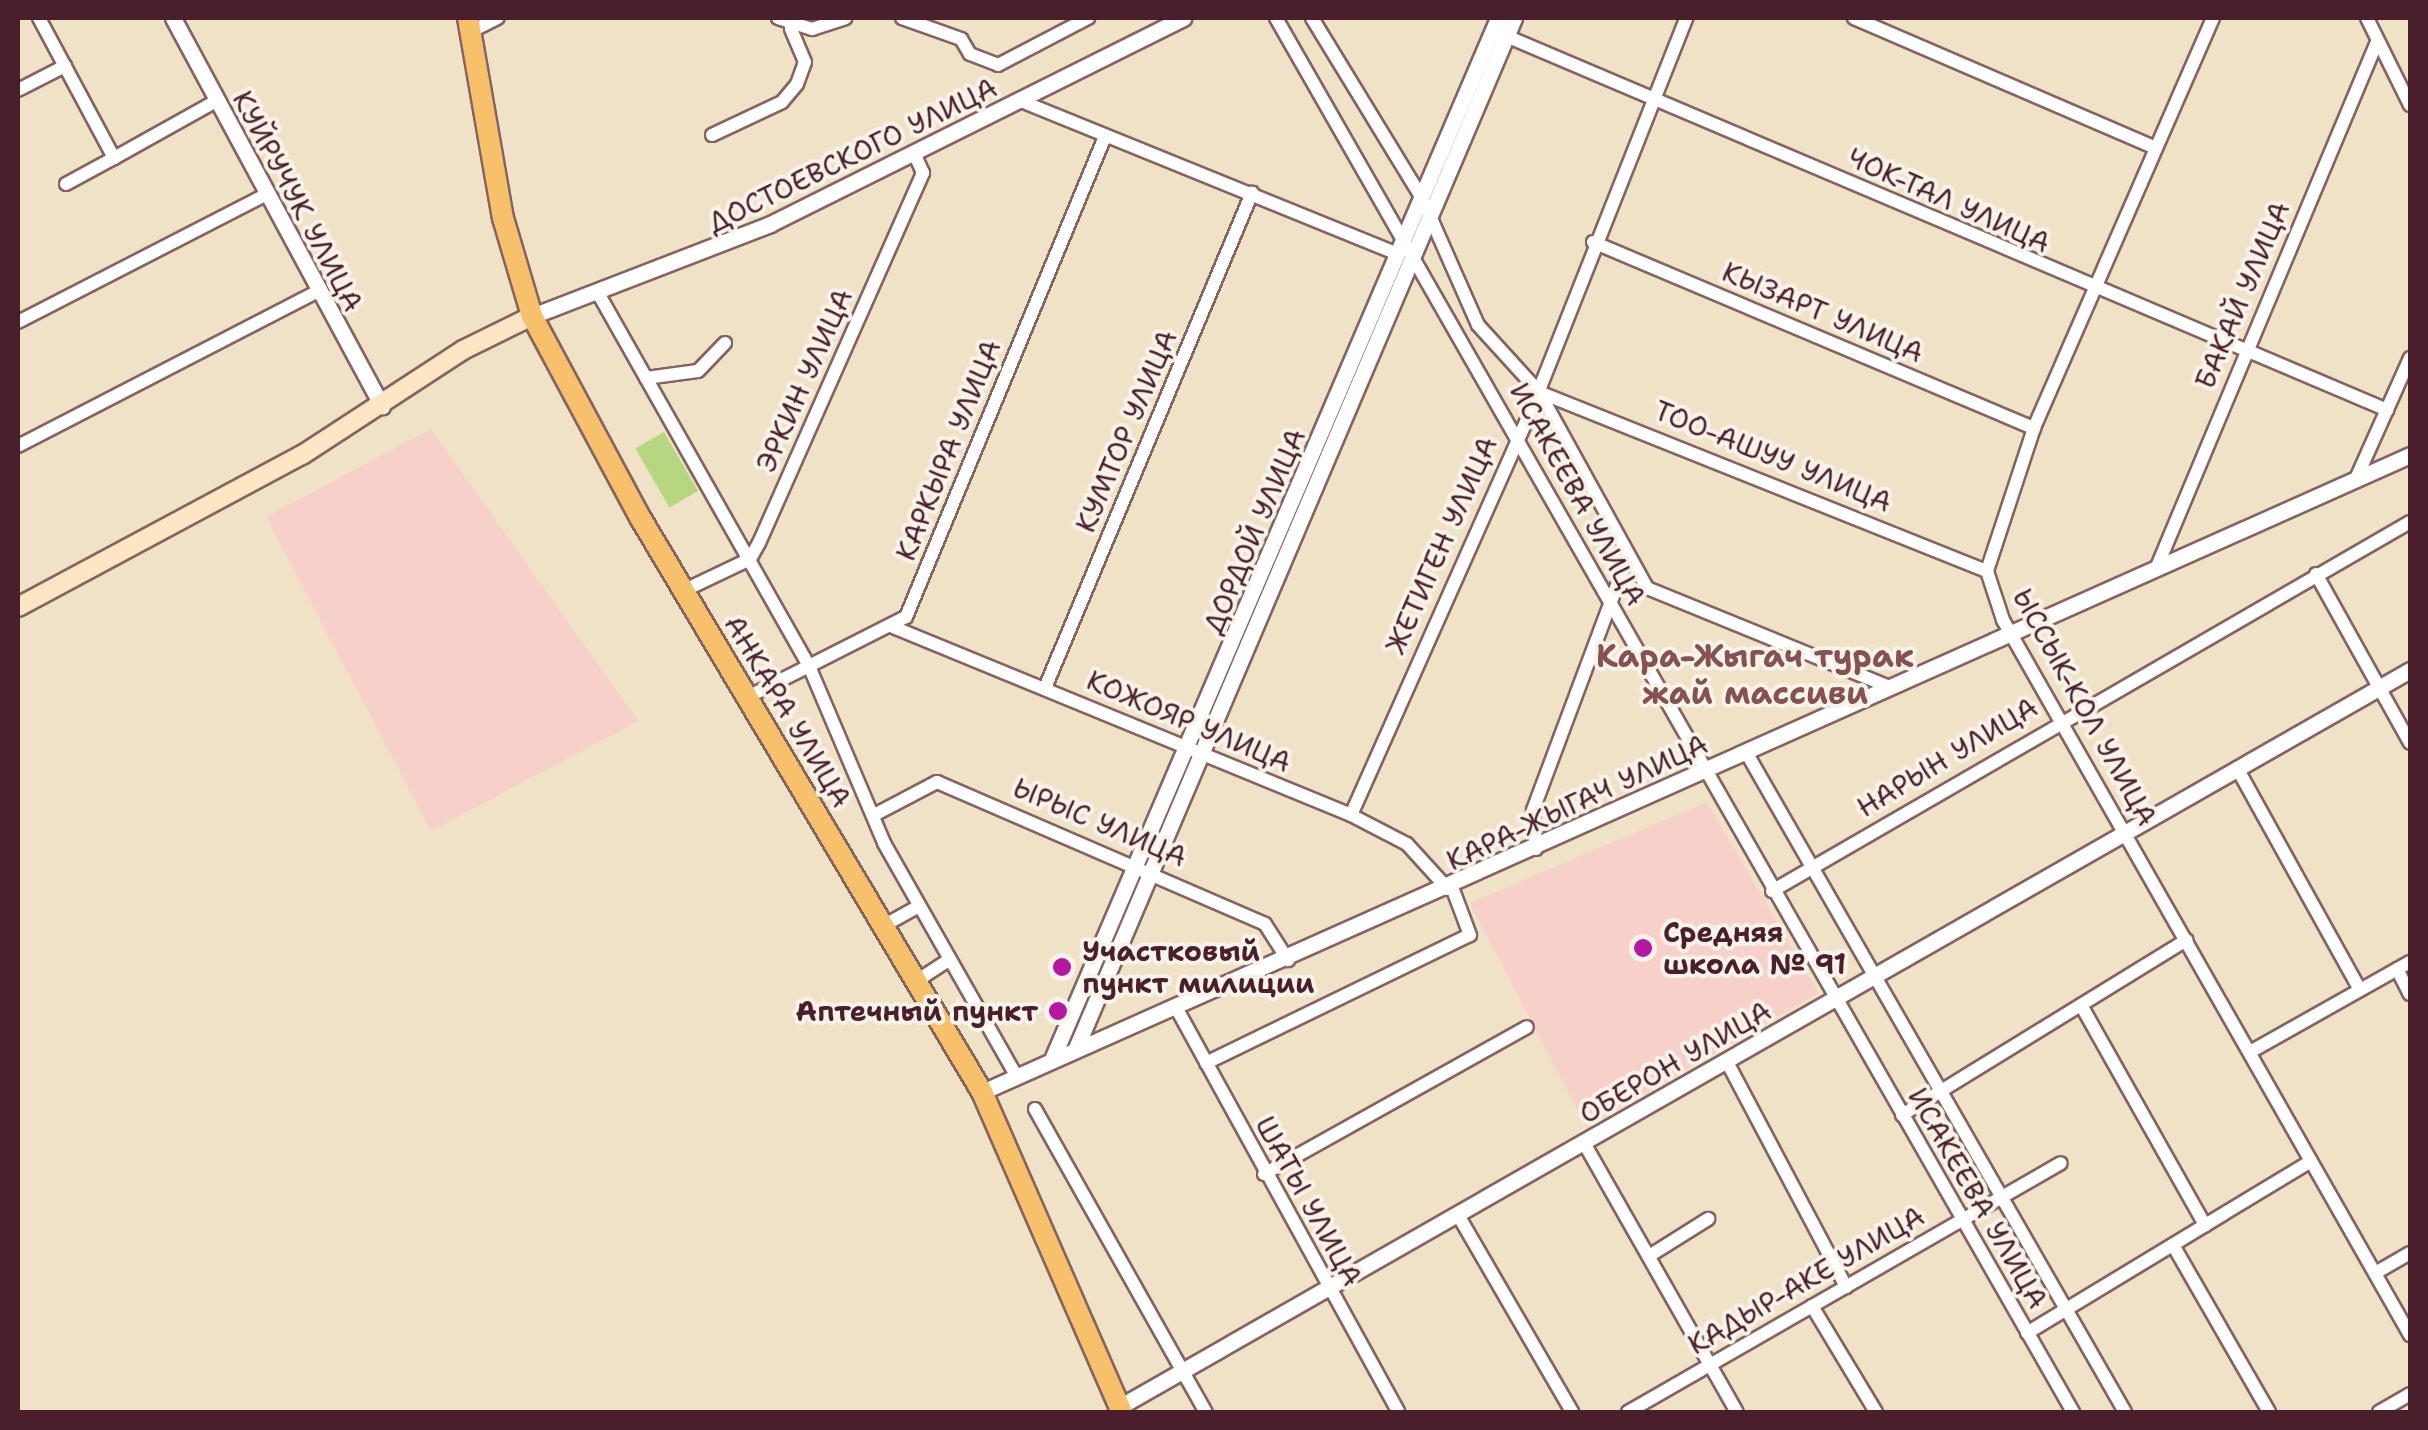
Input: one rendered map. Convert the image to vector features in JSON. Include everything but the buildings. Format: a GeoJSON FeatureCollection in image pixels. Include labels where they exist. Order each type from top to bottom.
{"type":"FeatureCollection","features":[{"type":"Feature","properties":{"kind":"main road","name":"АНКАРА УЛИЦА"},"geometry":{"type":"LineString","coordinates":[[470,25],[503,218],[532,316],[684,590],[982,1092],[1120,1410]]}},
{"type":"Feature","properties":{"kind":"main road"},"geometry":{"type":"LineString","coordinates":[[18,607],[382,406],[462,350],[532,316]]}},
{"type":"Feature","properties":{"kind":"street"},"geometry":{"type":"LineString","coordinates":[[39,18],[114,158]]}},
{"type":"Feature","properties":{"kind":"street","name":"КУЙРУЧУК УЛИЦА"},"geometry":{"type":"LineString","coordinates":[[173,18],[382,406]]}},
{"type":"Feature","properties":{"kind":"street"},"geometry":{"type":"LineString","coordinates":[[470,25],[498,18]]}},
{"type":"Feature","properties":{"kind":"street"},"geometry":{"type":"LineString","coordinates":[[712,135],[782,102],[796,84],[805,62],[791,29],[778,18]]}},
{"type":"Feature","properties":{"kind":"street"},"geometry":{"type":"LineString","coordinates":[[791,29],[844,18]]}},
{"type":"Feature","properties":{"kind":"street"},"geometry":{"type":"LineString","coordinates":[[902,18],[962,39],[970,54],[998,65],[1088,18]]}},
{"type":"Feature","properties":{"kind":"street","name":"ДОСТОЕВСКОГО УЛИЦА"},"geometry":{"type":"LineString","coordinates":[[532,316],[707,253],[1021,102],[1184,18]]}},
{"type":"Feature","properties":{"kind":"street","name":"ИСАКЕЕВА УЛИЦА"},"geometry":{"type":"LineString","coordinates":[[1312,18],[1422,198],[1478,326],[1539,392],[1628,556],[1660,596],[1717,610],[1890,687]]}},
{"type":"Feature","properties":{"kind":"street","name":"ДОРДОЙ УЛИЦА"},"geometry":{"type":"LineString","coordinates":[[1406,255],[1407,235],[1422,198],[1499,28],[1514,18]]}},
{"type":"Feature","properties":{"kind":"street","name":"ЖЕТИГЕН УЛИЦА"},"geometry":{"type":"LineString","coordinates":[[1350,815],[1539,392],[1594,242],[1686,18]]}},
{"type":"Feature","properties":{"kind":"street"},"geometry":{"type":"LineString","coordinates":[[1854,18],[2152,146]]}},
{"type":"Feature","properties":{"kind":"street","name":"ЫССЫК-КОЛ УЛИЦА"},"geometry":{"type":"LineString","coordinates":[[2213,18],[2152,146],[2034,428],[1987,571],[2012,632],[2410,1335]]}},
{"type":"Feature","properties":{"kind":"street"},"geometry":{"type":"LineString","coordinates":[[2366,18],[2410,105]]}},
{"type":"Feature","properties":{"kind":"street"},"geometry":{"type":"LineString","coordinates":[[1282,20],[1407,235]]}},
{"type":"Feature","properties":{"kind":"street","name":"ДОРДОЙ УЛИЦА"},"geometry":{"type":"LineString","coordinates":[[1050,1060],[1148,866],[1406,255],[1431,215],[1499,28]]}},
{"type":"Feature","properties":{"kind":"street","name":"ЧОК-ТАЛ УЛИЦА"},"geometry":{"type":"LineString","coordinates":[[1499,28],[2092,289],[2387,410]]}},
{"type":"Feature","properties":{"kind":"street","name":"БАКАЙ УЛИЦА"},"geometry":{"type":"LineString","coordinates":[[2156,569],[2377,42]]}},
{"type":"Feature","properties":{"kind":"street"},"geometry":{"type":"LineString","coordinates":[[18,90],[65,66]]}},
{"type":"Feature","properties":{"kind":"street"},"geometry":{"type":"LineString","coordinates":[[66,184],[216,101]]}},
{"type":"Feature","properties":{"kind":"street"},"geometry":{"type":"LineString","coordinates":[[1021,102],[1104,139],[1406,255]]}},
{"type":"Feature","properties":{"kind":"street","name":"КАРКЫРА УЛИЦА"},"geometry":{"type":"LineString","coordinates":[[892,626],[906,617],[1104,139]]}},
{"type":"Feature","properties":{"kind":"street","name":"ЭРКИН УЛИЦА"},"geometry":{"type":"LineString","coordinates":[[750,559],[923,173],[914,153]]}},
{"type":"Feature","properties":{"kind":"street","name":"КУМТОР УЛИЦА"},"geometry":{"type":"LineString","coordinates":[[1045,688],[1252,193]]}},
{"type":"Feature","properties":{"kind":"street"},"geometry":{"type":"LineString","coordinates":[[18,322],[267,194]]}},
{"type":"Feature","properties":{"kind":"street","name":"КЫЗАРТ УЛИЦА"},"geometry":{"type":"LineString","coordinates":[[1594,242],[2034,428]]}},
{"type":"Feature","properties":{"kind":"street","name":"ИСАКЕЕВА УЛИЦА"},"geometry":{"type":"LineString","coordinates":[[1406,255],[1517,434],[1702,772],[2073,1412]]}},
{"type":"Feature","properties":{"kind":"street"},"geometry":{"type":"LineString","coordinates":[[18,446],[318,292]]}},
{"type":"Feature","properties":{"kind":"street"},"geometry":{"type":"LineString","coordinates":[[598,293],[808,666],[920,906],[1016,1075]]}},
{"type":"Feature","properties":{"kind":"street"},"geometry":{"type":"LineString","coordinates":[[646,378],[698,371],[725,343]]}},
{"type":"Feature","properties":{"kind":"street"},"geometry":{"type":"LineString","coordinates":[[2354,481],[2410,358]]}},
{"type":"Feature","properties":{"kind":"street","name":"ТОО-АШУУ УЛИЦА"},"geometry":{"type":"LineString","coordinates":[[1539,392],[1987,571]]}},
{"type":"Feature","properties":{"kind":"street","name":"КАРА-ЖЫГАЧ УЛИЦА"},"geometry":{"type":"LineString","coordinates":[[982,1092],[1090,1038],[1178,1011],[2012,632],[2410,456]]}},
{"type":"Feature","properties":{"kind":"street","name":"НАРЫН УЛИЦА"},"geometry":{"type":"LineString","coordinates":[[1772,891],[2062,718],[2410,522]]}},
{"type":"Feature","properties":{"kind":"street"},"geometry":{"type":"LineString","coordinates":[[1536,849],[1533,810],[1628,556]]}},
{"type":"Feature","properties":{"kind":"street"},"geometry":{"type":"LineString","coordinates":[[684,590],[750,559]]}},
{"type":"Feature","properties":{"kind":"street"},"geometry":{"type":"LineString","coordinates":[[2316,574],[2410,743]]}},
{"type":"Feature","properties":{"kind":"street"},"geometry":{"type":"LineString","coordinates":[[748,697],[892,626]]}},
{"type":"Feature","properties":{"kind":"street","name":"КОЖОЯР УЛИЦА"},"geometry":{"type":"LineString","coordinates":[[892,626],[1350,815],[1407,844],[1450,888]]}},
{"type":"Feature","properties":{"kind":"street","name":"ОБЕРОН УЛИЦА"},"geometry":{"type":"LineString","coordinates":[[1120,1410],[2410,670]]}},
{"type":"Feature","properties":{"kind":"street","name":"ИСАКЕЕВА УЛИЦА"},"geometry":{"type":"LineString","coordinates":[[1746,752],[2125,1412]]}},
{"type":"Feature","properties":{"kind":"street"},"geometry":{"type":"LineString","coordinates":[[2238,768],[2359,988]]}},
{"type":"Feature","properties":{"kind":"street","name":"ЫРЫС УЛИЦА"},"geometry":{"type":"LineString","coordinates":[[876,814],[937,782],[1148,866],[1265,924],[1288,960]]}},
{"type":"Feature","properties":{"kind":"street","name":"ДОРДОЙ УЛИЦА"},"geometry":{"type":"LineString","coordinates":[[1090,1038],[1148,866]]}},
{"type":"Feature","properties":{"kind":"street"},"geometry":{"type":"LineString","coordinates":[[1206,1063],[1470,935],[1450,888]]}},
{"type":"Feature","properties":{"kind":"street"},"geometry":{"type":"LineString","coordinates":[[885,925],[920,906]]}},
{"type":"Feature","properties":{"kind":"street"},"geometry":{"type":"LineString","coordinates":[[1902,1115],[2186,940]]}},
{"type":"Feature","properties":{"kind":"street"},"geometry":{"type":"LineString","coordinates":[[918,980],[950,959]]}},
{"type":"Feature","properties":{"kind":"street"},"geometry":{"type":"LineString","coordinates":[[2250,1052],[2410,962]]}},
{"type":"Feature","properties":{"kind":"street"},"geometry":{"type":"LineString","coordinates":[[2397,970],[2410,994]]}},
{"type":"Feature","properties":{"kind":"street"},"geometry":{"type":"LineString","coordinates":[[2081,1004],[2205,1225]]}},
{"type":"Feature","properties":{"kind":"street","name":"ШАТЫ УЛИЦА"},"geometry":{"type":"LineString","coordinates":[[1178,1011],[1264,1174],[1398,1412]]}},
{"type":"Feature","properties":{"kind":"street"},"geometry":{"type":"LineString","coordinates":[[1264,1174],[1527,1027]]}},
{"type":"Feature","properties":{"kind":"street"},"geometry":{"type":"LineString","coordinates":[[1726,1060],[1846,1287]]}},
{"type":"Feature","properties":{"kind":"street"},"geometry":{"type":"LineString","coordinates":[[1035,1109],[1179,1373],[1206,1412]]}},
{"type":"Feature","properties":{"kind":"street"},"geometry":{"type":"LineString","coordinates":[[1584,1143],[1737,1412]]}},
{"type":"Feature","properties":{"kind":"street"},"geometry":{"type":"LineString","coordinates":[[2027,1333],[2311,1161]]}},
{"type":"Feature","properties":{"kind":"street","name":"КАДЫР-АКЕ УЛИЦА"},"geometry":{"type":"LineString","coordinates":[[1628,1412],[2062,1163]]}},
{"type":"Feature","properties":{"kind":"street"},"geometry":{"type":"LineString","coordinates":[[1458,1215],[1572,1412]]}},
{"type":"Feature","properties":{"kind":"street"},"geometry":{"type":"LineString","coordinates":[[1648,1256],[1708,1219]]}},
{"type":"Feature","properties":{"kind":"street"},"geometry":{"type":"LineString","coordinates":[[2172,1245],[2269,1412]]}},
{"type":"Feature","properties":{"kind":"street"},"geometry":{"type":"LineString","coordinates":[[2376,1272],[2410,1253]]}},
{"type":"Feature","properties":{"kind":"street"},"geometry":{"type":"LineString","coordinates":[[1812,1306],[1876,1412]]}},
{"type":"Feature","properties":{"kind":"street"},"geometry":{"type":"LineString","coordinates":[[2379,1412],[2410,1394]]}},
{"type":"Feature","properties":{"kind":"shaded area"},"geometry":{"type":"Polygon","coordinates":[[[431,429],[638,721],[431,831],[266,517],[431,429]]]}},
{"type":"Feature","properties":{"kind":"shaded area","name":"Средняя школа № 91"},"geometry":{"type":"Polygon","coordinates":[[[1707,802],[1818,993],[1586,1127],[1470,903],[1707,802]]]}},
{"type":"Feature","properties":{"kind":"green space"},"geometry":{"type":"Polygon","coordinates":[[[664,432],[698,491],[669,507],[635,448],[664,432]]]}},
{"type":"Feature","properties":{"kind":"place","name":"Средняя школа № 91"},"geometry":{"type":"Point","coordinates":[1643,948]}},
{"type":"Feature","properties":{"kind":"place","name":"Участковый пункт милиции"},"geometry":{"type":"Point","coordinates":[1062,967]}},
{"type":"Feature","properties":{"kind":"place","name":"Аптечный пункт"},"geometry":{"type":"Point","coordinates":[1058,1011]}},
{"type":"Feature","properties":{"kind":"district","name":"Кара-Жыгач турак жай массиви"},"geometry":{"type":"Point","coordinates":[1755,676]}}]}
